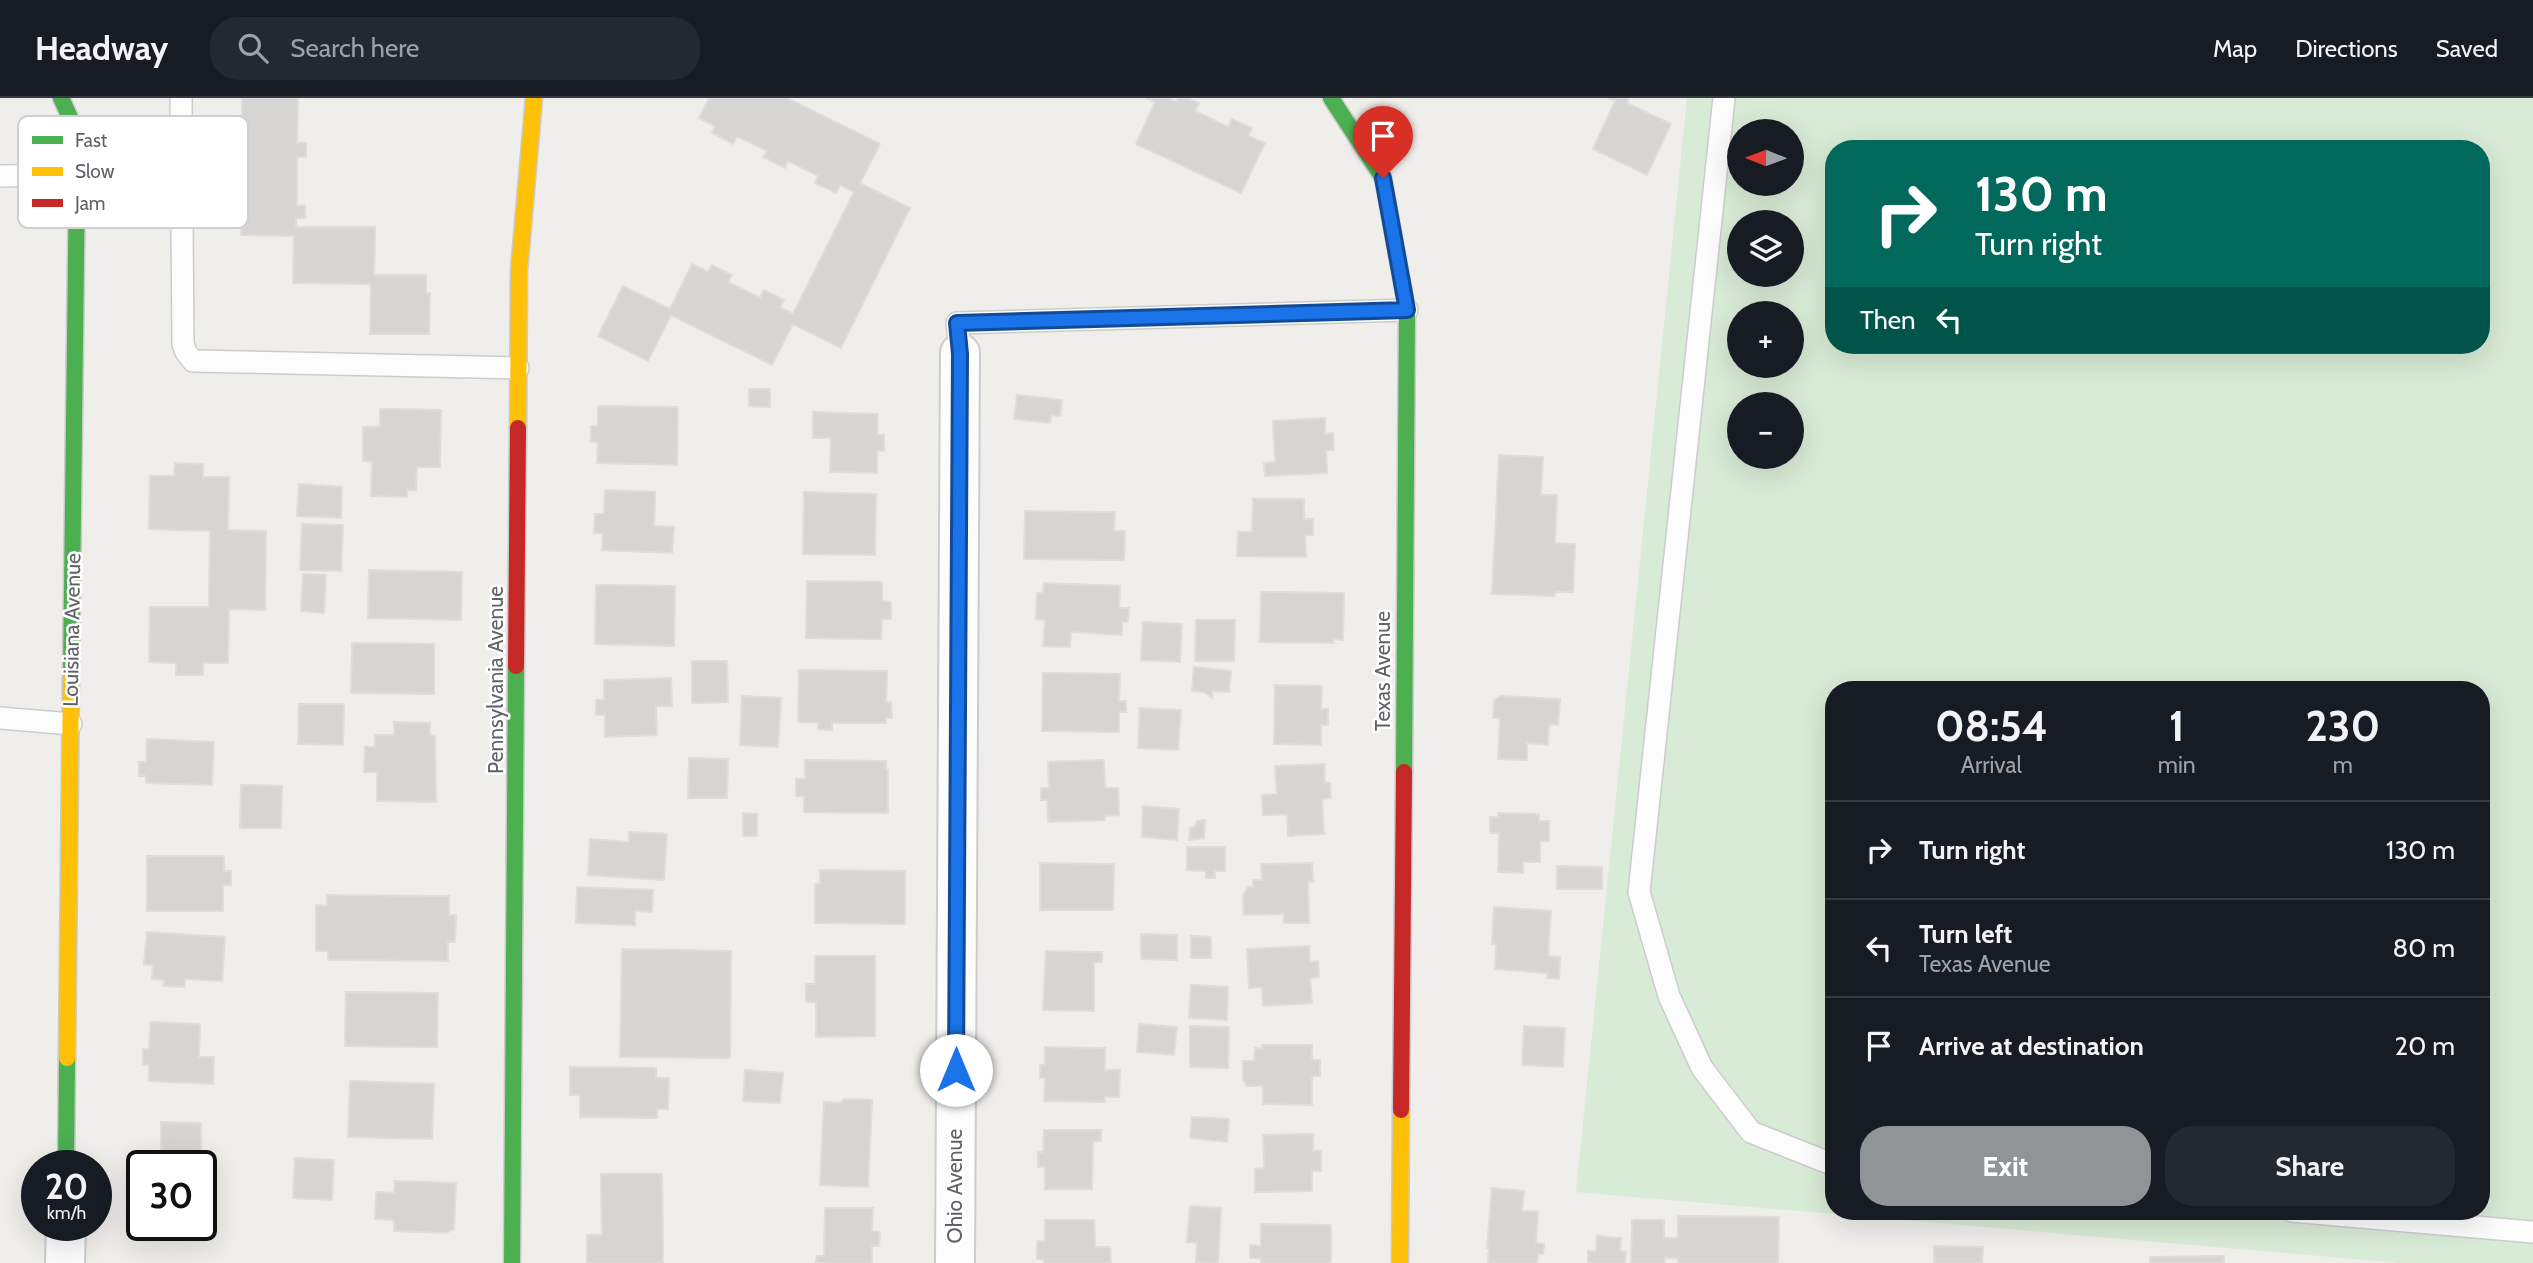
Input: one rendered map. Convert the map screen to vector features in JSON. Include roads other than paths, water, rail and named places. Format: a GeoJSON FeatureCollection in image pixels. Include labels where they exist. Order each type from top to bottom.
{"type":"FeatureCollection","features":[{"type":"Feature","properties":{"kind":"street","name":"Louisiana Avenue"},"geometry":{"type":"LineString","coordinates":[[61,98],[69,116]]}},
{"type":"Feature","properties":{"kind":"street","name":"Pennsylvania Avenue"},"geometry":{"type":"LineString","coordinates":[[512,1263],[519,271],[534,98]]}},
{"type":"Feature","properties":{"kind":"street","name":"Texas Avenue"},"geometry":{"type":"LineString","coordinates":[[1331,98],[1383,178],[1407,310],[1400,1263]]}},
{"type":"Feature","properties":{"kind":"street","name":"Louisiana Avenue"},"geometry":{"type":"LineString","coordinates":[[66,1150],[76,228]]}},
{"type":"Feature","properties":{"kind":"street","name":"Ohio Avenue"},"geometry":{"type":"LineString","coordinates":[[955,1263],[960,354]]}},
{"type":"Feature","properties":{"kind":"street"},"geometry":{"type":"LineString","coordinates":[[65,1241],[65,1263]]}},
{"type":"Feature","properties":{"kind":"lane"},"geometry":{"type":"LineString","coordinates":[[181,98],[181,116]]}},
{"type":"Feature","properties":{"kind":"lane"},"geometry":{"type":"LineString","coordinates":[[1724,98],[1639,892],[1669,996],[1702,1068],[1751,1132],[1825,1162]]}},
{"type":"Feature","properties":{"kind":"lane"},"geometry":{"type":"LineString","coordinates":[[0,176],[18,176]]}},
{"type":"Feature","properties":{"kind":"lane"},"geometry":{"type":"LineString","coordinates":[[182,228],[183,344],[193,361],[518,368]]}},
{"type":"Feature","properties":{"kind":"lane"},"geometry":{"type":"LineString","coordinates":[[960,354],[957,323],[1407,310]]}},
{"type":"Feature","properties":{"kind":"lane"},"geometry":{"type":"LineString","coordinates":[[0,718],[71,724]]}},
{"type":"Feature","properties":{"kind":"lane"},"geometry":{"type":"LineString","coordinates":[[2395,1220],[2533,1232]]}}]}
